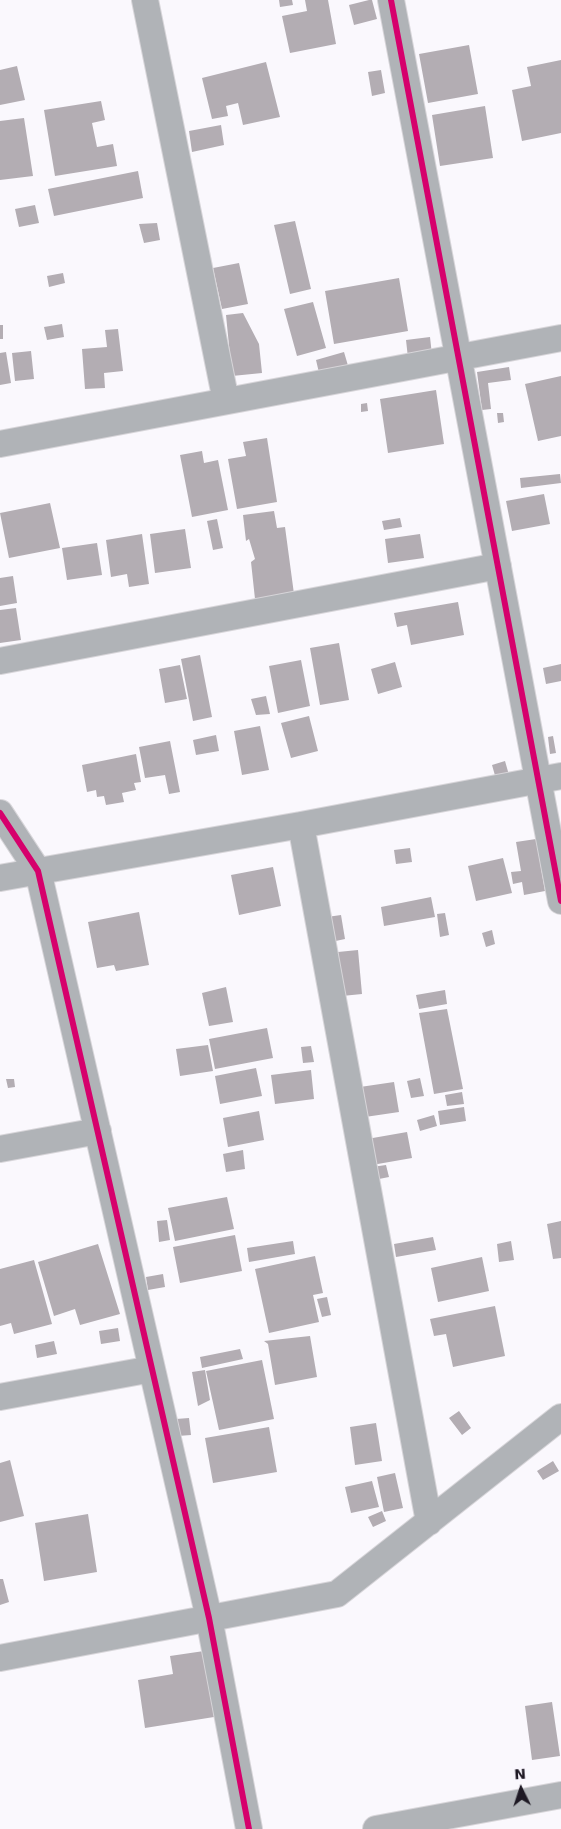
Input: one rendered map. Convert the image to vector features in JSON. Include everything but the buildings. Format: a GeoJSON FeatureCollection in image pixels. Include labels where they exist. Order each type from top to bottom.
{"type":"FeatureCollection","features":[{"type":"Feature","properties":{"kind":"street"},"geometry":{"type":"LineString","coordinates":[[145,0],[226,401]]}},
{"type":"Feature","properties":{"kind":"street"},"geometry":{"type":"LineString","coordinates":[[391,0],[498,566],[550,778],[561,901]]}},
{"type":"Feature","properties":{"kind":"street"},"geometry":{"type":"LineString","coordinates":[[0,444],[561,338]]}},
{"type":"Feature","properties":{"kind":"street"},"geometry":{"type":"LineString","coordinates":[[0,661],[498,566]]}},
{"type":"Feature","properties":{"kind":"street"},"geometry":{"type":"LineString","coordinates":[[0,878],[301,825],[550,778]]}},
{"type":"Feature","properties":{"kind":"street"},"geometry":{"type":"LineString","coordinates":[[0,813],[38,871],[209,1618],[249,1829]]}},
{"type":"Feature","properties":{"kind":"street"},"geometry":{"type":"LineString","coordinates":[[301,825],[429,1522]]}},
{"type":"Feature","properties":{"kind":"street"},"geometry":{"type":"LineString","coordinates":[[0,1148],[98,1131]]}},
{"type":"Feature","properties":{"kind":"street"},"geometry":{"type":"LineString","coordinates":[[0,1397],[152,1368]]}},
{"type":"Feature","properties":{"kind":"street"},"geometry":{"type":"LineString","coordinates":[[0,1658],[337,1594],[561,1417]]}},
{"type":"Feature","properties":{"kind":"street"},"geometry":{"type":"LineString","coordinates":[[376,1829],[561,1795]]}},
{"type":"Feature","properties":{"kind":"cycle path"},"geometry":{"type":"LineString","coordinates":[[391,0],[561,901]]}},
{"type":"Feature","properties":{"kind":"cycle path"},"geometry":{"type":"LineString","coordinates":[[0,813],[38,871],[209,1618],[249,1829]]}}]}
